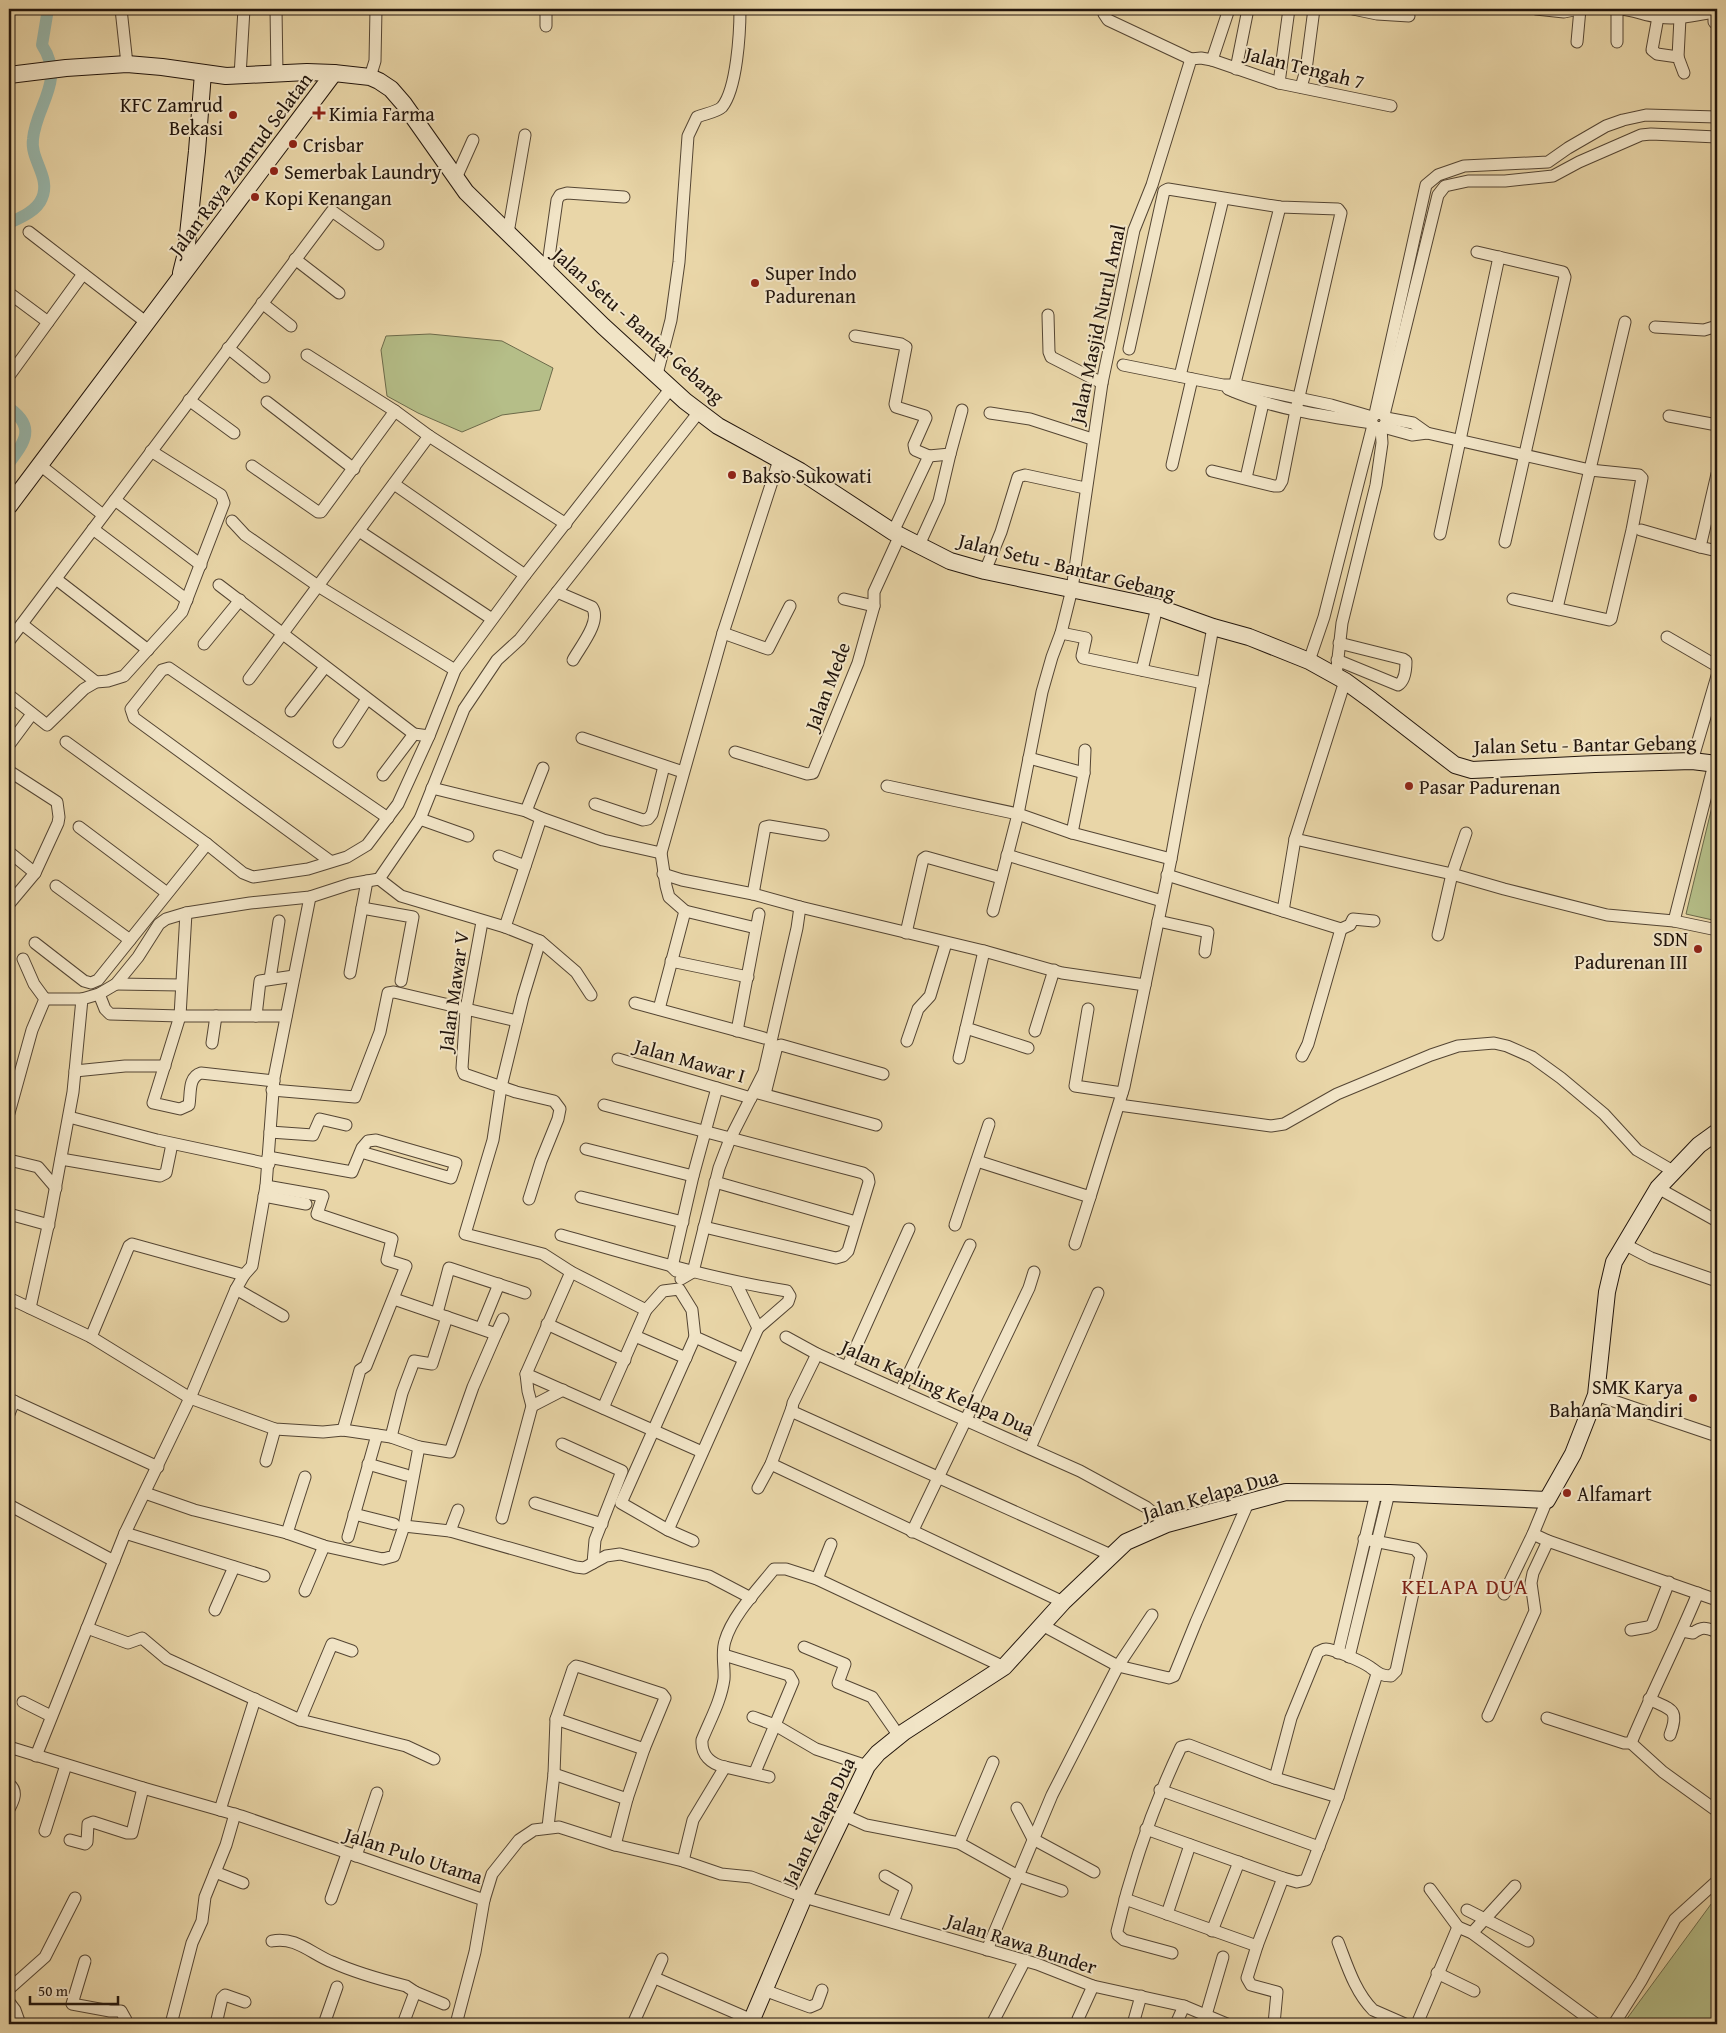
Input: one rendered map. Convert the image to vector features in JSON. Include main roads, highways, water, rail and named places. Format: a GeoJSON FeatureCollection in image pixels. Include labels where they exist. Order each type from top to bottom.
{"type":"FeatureCollection","features":[{"type":"Feature","properties":{"kind":"main road","name":"Jalan Setu - Bantar Gebang"},"geometry":{"type":"LineString","coordinates":[[16,74],[127,64],[240,76],[334,73],[370,77],[391,89],[404,104],[466,192],[603,326],[698,412],[718,426],[800,471],[896,533],[950,561],[985,571],[1157,607],[1213,627],[1249,637],[1339,672],[1455,765],[1472,770],[1692,761],[1716,764]]}},
{"type":"Feature","properties":{"kind":"main road","name":"Jalan Raya Zamrud Selatan"},"geometry":{"type":"LineString","coordinates":[[180,280],[186,253],[203,73]]}},
{"type":"Feature","properties":{"kind":"main road","name":"Jalan Raya Zamrud Selatan"},"geometry":{"type":"LineString","coordinates":[[10,503],[180,280],[334,73]]}},
{"type":"Feature","properties":{"kind":"main road","name":"Jalan Kelapa Dua"},"geometry":{"type":"LineString","coordinates":[[751,2022],[804,1897],[867,1766],[878,1753],[899,1736],[1004,1667],[1063,1602],[1126,1542],[1167,1524],[1286,1492],[1383,1493],[1547,1500],[1573,1454],[1596,1395],[1607,1292],[1614,1262],[1658,1188],[1699,1145],[1717,1132]]}},
{"type":"Feature","properties":{"kind":"waterway"},"geometry":{"type":"LineString","coordinates":[[9,223],[28,214],[36,207],[40,203],[44,190],[44,183],[34,154],[33,139],[35,127],[48,93],[50,82],[49,58],[42,45],[48,9]]}},
{"type":"Feature","properties":{"kind":"waterway"},"geometry":{"type":"LineString","coordinates":[[9,408],[23,422],[25,428],[25,435],[20,448],[9,463]]}},
{"type":"Feature","properties":{"kind":"place","name":"Kimia Farma"},"geometry":{"type":"Point","coordinates":[319,113]}},
{"type":"Feature","properties":{"kind":"place","name":"KFC Zamrud Bekasi"},"geometry":{"type":"Point","coordinates":[233,115]}},
{"type":"Feature","properties":{"kind":"place","name":"Crisbar"},"geometry":{"type":"Point","coordinates":[293,144]}},
{"type":"Feature","properties":{"kind":"place","name":"Semerbak Laundry"},"geometry":{"type":"Point","coordinates":[274,171]}},
{"type":"Feature","properties":{"kind":"place","name":"Kopi Kenangan"},"geometry":{"type":"Point","coordinates":[255,197]}},
{"type":"Feature","properties":{"kind":"place","name":"Super Indo Padurenan"},"geometry":{"type":"Point","coordinates":[755,283]}},
{"type":"Feature","properties":{"kind":"place","name":"Bakso Sukowati"},"geometry":{"type":"Point","coordinates":[732,475]}},
{"type":"Feature","properties":{"kind":"place","name":"Pasar Padurenan"},"geometry":{"type":"Point","coordinates":[1409,786]}},
{"type":"Feature","properties":{"kind":"place","name":"SDN Padurenan III"},"geometry":{"type":"Point","coordinates":[1698,949]}},
{"type":"Feature","properties":{"kind":"place","name":"SMK Karya Bahana Mandiri"},"geometry":{"type":"Point","coordinates":[1693,1398]}},
{"type":"Feature","properties":{"kind":"place","name":"Alfamart"},"geometry":{"type":"Point","coordinates":[1567,1493]}},
{"type":"Feature","properties":{"kind":"district","name":"KELAPA DUA"},"geometry":{"type":"Point","coordinates":[1465,1586]}}]}
